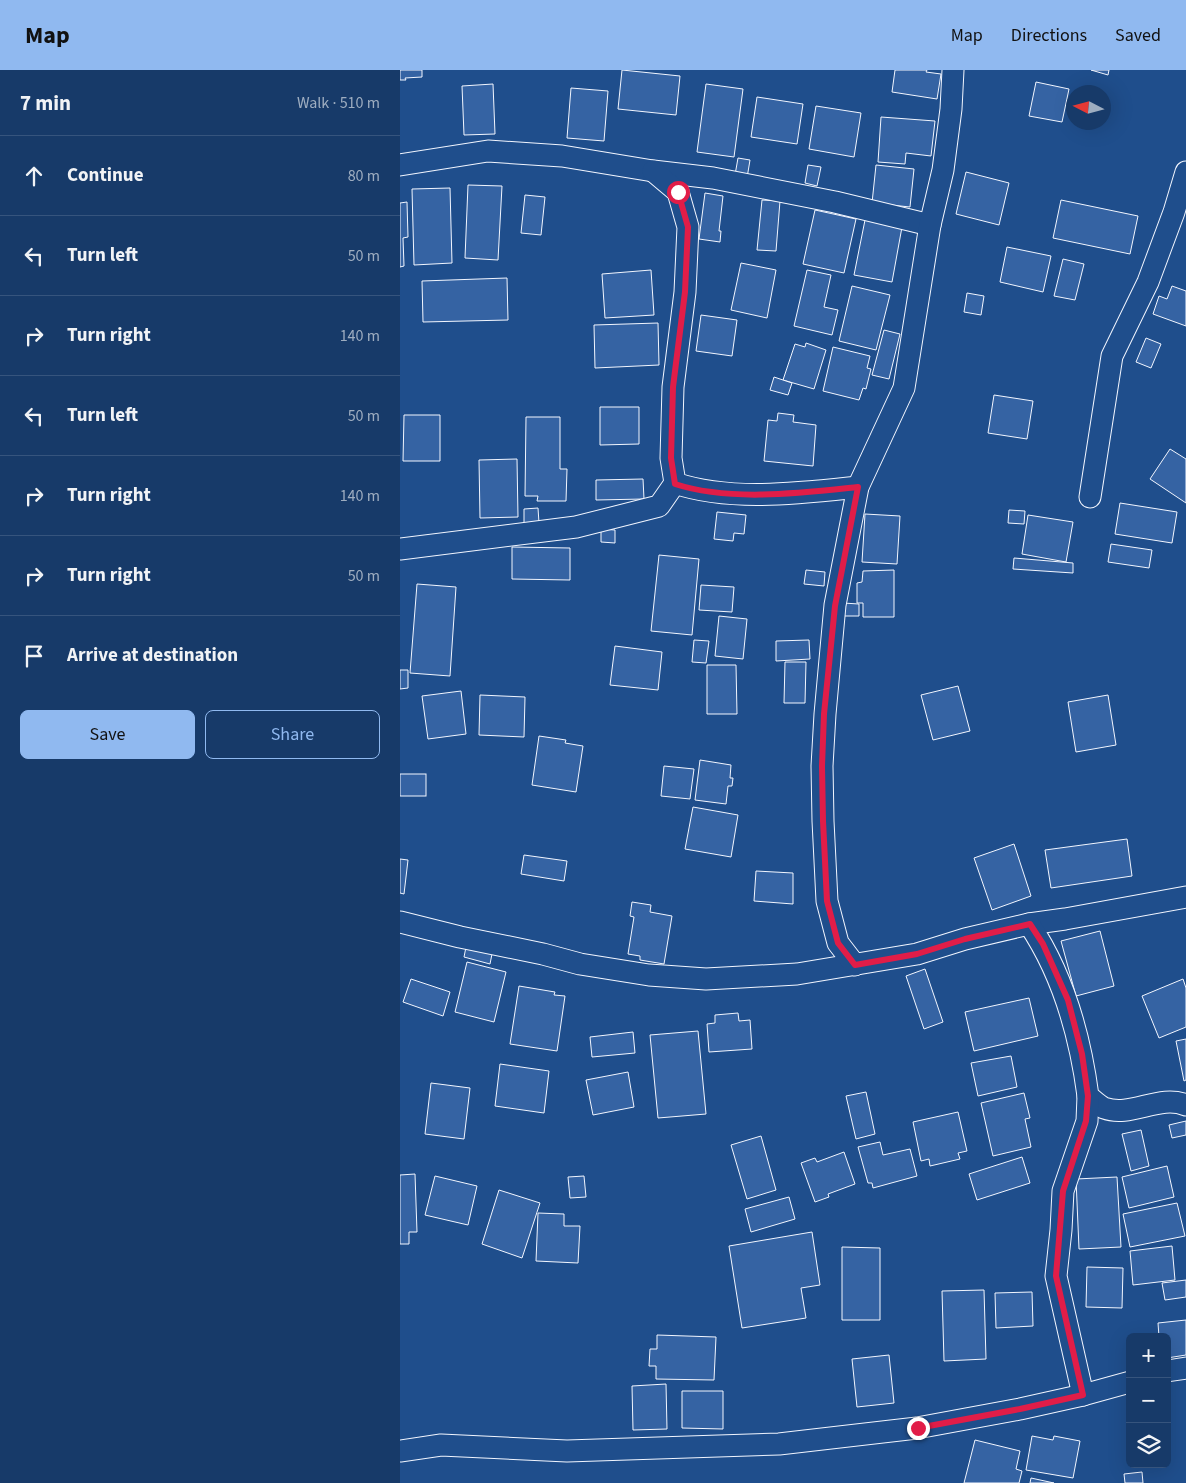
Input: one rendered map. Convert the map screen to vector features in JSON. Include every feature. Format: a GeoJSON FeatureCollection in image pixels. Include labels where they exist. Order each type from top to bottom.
{"type":"FeatureCollection","features":[{"type":"Feature","properties":{"kind":"street"},"geometry":{"type":"LineString","coordinates":[[855,965],[838,943],[827,901],[822,766],[824,714],[835,606],[858,487],[904,388],[930,225],[943,170],[952,109],[953,70]]}},
{"type":"Feature","properties":{"kind":"street"},"geometry":{"type":"LineString","coordinates":[[400,165],[488,151],[562,156],[653,171],[713,178],[818,198],[930,225]]}},
{"type":"Feature","properties":{"kind":"street"},"geometry":{"type":"LineString","coordinates":[[400,549],[576,528],[659,506],[675,484],[671,458],[673,387],[685,292],[688,227],[678,192],[653,171]]}},
{"type":"Feature","properties":{"kind":"street"},"geometry":{"type":"LineString","coordinates":[[1090,497],[1112,356],[1148,282],[1174,212],[1186,172]]}},
{"type":"Feature","properties":{"kind":"street"},"geometry":{"type":"LineString","coordinates":[[675,484],[693,490],[726,493],[793,494],[858,487]]}},
{"type":"Feature","properties":{"kind":"street"},"geometry":{"type":"LineString","coordinates":[[400,922],[580,964],[649,975],[706,979],[797,974],[855,965],[917,954],[965,939],[1030,924],[1186,897]]}},
{"type":"Feature","properties":{"kind":"street"},"geometry":{"type":"LineString","coordinates":[[1030,924],[1043,944],[1068,1000],[1082,1054],[1088,1096],[1086,1121],[1063,1191],[1056,1276],[1083,1395]]}},
{"type":"Feature","properties":{"kind":"street"},"geometry":{"type":"LineString","coordinates":[[1088,1096],[1103,1108],[1123,1110],[1166,1102],[1186,1104]]}},
{"type":"Feature","properties":{"kind":"street"},"geometry":{"type":"LineString","coordinates":[[1171,1370],[1186,1368]]}},
{"type":"Feature","properties":{"kind":"street"},"geometry":{"type":"LineString","coordinates":[[400,1451],[440,1445],[568,1451],[779,1444],[918,1428],[1020,1409],[1126,1383]]}},
{"type":"Feature","properties":{"kind":"building"},"geometry":{"type":"Polygon","coordinates":[[[400,70],[422,70],[422,77],[400,80],[400,70]]]}},
{"type":"Feature","properties":{"kind":"building"},"geometry":{"type":"Polygon","coordinates":[[[622,70],[680,76],[676,115],[618,109],[622,70]]]}},
{"type":"Feature","properties":{"kind":"building"},"geometry":{"type":"Polygon","coordinates":[[[895,70],[927,70],[926,72],[941,74],[937,99],[892,92],[895,70]]]}},
{"type":"Feature","properties":{"kind":"building"},"geometry":{"type":"Polygon","coordinates":[[[1091,70],[1109,70],[1108,75],[1091,70]]]}},
{"type":"Feature","properties":{"kind":"building"},"geometry":{"type":"Polygon","coordinates":[[[1036,82],[1066,88],[1066,103],[1062,122],[1029,116],[1036,82]]]}},
{"type":"Feature","properties":{"kind":"building"},"geometry":{"type":"Polygon","coordinates":[[[493,84],[495,134],[464,135],[462,86],[493,84]]]}},
{"type":"Feature","properties":{"kind":"building"},"geometry":{"type":"Polygon","coordinates":[[[706,84],[743,89],[734,157],[697,152],[706,84]]]}},
{"type":"Feature","properties":{"kind":"building"},"geometry":{"type":"Polygon","coordinates":[[[571,88],[608,91],[604,141],[567,138],[571,88]]]}},
{"type":"Feature","properties":{"kind":"building"},"geometry":{"type":"Polygon","coordinates":[[[757,97],[803,104],[797,144],[751,137],[757,97]]]}},
{"type":"Feature","properties":{"kind":"building"},"geometry":{"type":"Polygon","coordinates":[[[816,106],[861,113],[854,157],[809,149],[816,106]]]}},
{"type":"Feature","properties":{"kind":"building"},"geometry":{"type":"Polygon","coordinates":[[[881,117],[935,121],[931,156],[906,153],[905,164],[878,162],[881,117]]]}},
{"type":"Feature","properties":{"kind":"building"},"geometry":{"type":"Polygon","coordinates":[[[738,158],[750,160],[747,178],[735,175],[738,158]]]}},
{"type":"Feature","properties":{"kind":"building"},"geometry":{"type":"Polygon","coordinates":[[[808,165],[821,167],[817,186],[805,183],[808,165]]]}},
{"type":"Feature","properties":{"kind":"building"},"geometry":{"type":"Polygon","coordinates":[[[876,165],[914,169],[910,207],[872,203],[876,165]]]}},
{"type":"Feature","properties":{"kind":"building"},"geometry":{"type":"Polygon","coordinates":[[[966,172],[1009,183],[999,225],[956,214],[966,172]]]}},
{"type":"Feature","properties":{"kind":"building"},"geometry":{"type":"Polygon","coordinates":[[[468,185],[502,186],[498,260],[465,258],[468,185]]]}},
{"type":"Feature","properties":{"kind":"building"},"geometry":{"type":"Polygon","coordinates":[[[450,188],[452,263],[414,265],[412,189],[450,188]]]}},
{"type":"Feature","properties":{"kind":"building"},"geometry":{"type":"Polygon","coordinates":[[[705,193],[723,196],[719,231],[721,231],[720,242],[699,239],[705,193]]]}},
{"type":"Feature","properties":{"kind":"building"},"geometry":{"type":"Polygon","coordinates":[[[525,195],[545,197],[541,235],[521,233],[525,195]]]}},
{"type":"Feature","properties":{"kind":"building"},"geometry":{"type":"Polygon","coordinates":[[[762,200],[780,201],[776,251],[757,250],[762,200]]]}},
{"type":"Feature","properties":{"kind":"building"},"geometry":{"type":"Polygon","coordinates":[[[1061,200],[1138,216],[1130,254],[1053,238],[1061,200]]]}},
{"type":"Feature","properties":{"kind":"building"},"geometry":{"type":"Polygon","coordinates":[[[407,202],[408,237],[403,238],[404,266],[400,267],[400,203],[407,202]]]}},
{"type":"Feature","properties":{"kind":"building"},"geometry":{"type":"Polygon","coordinates":[[[815,210],[856,219],[844,273],[803,264],[815,210]]]}},
{"type":"Feature","properties":{"kind":"building"},"geometry":{"type":"Polygon","coordinates":[[[865,220],[902,227],[892,282],[854,275],[865,220]]]}},
{"type":"Feature","properties":{"kind":"building"},"geometry":{"type":"Polygon","coordinates":[[[1007,247],[1051,256],[1043,292],[1000,282],[1007,247]]]}},
{"type":"Feature","properties":{"kind":"building"},"geometry":{"type":"Polygon","coordinates":[[[1063,259],[1084,264],[1075,300],[1054,296],[1063,259]]]}},
{"type":"Feature","properties":{"kind":"building"},"geometry":{"type":"Polygon","coordinates":[[[741,263],[776,270],[767,318],[731,310],[741,263]]]}},
{"type":"Feature","properties":{"kind":"building"},"geometry":{"type":"Polygon","coordinates":[[[651,270],[654,315],[605,318],[602,274],[651,270]]]}},
{"type":"Feature","properties":{"kind":"building"},"geometry":{"type":"Polygon","coordinates":[[[807,270],[831,275],[824,307],[838,310],[832,335],[794,326],[807,270]]]}},
{"type":"Feature","properties":{"kind":"building"},"geometry":{"type":"Polygon","coordinates":[[[507,278],[508,320],[423,322],[422,281],[507,278]]]}},
{"type":"Feature","properties":{"kind":"building"},"geometry":{"type":"Polygon","coordinates":[[[852,286],[890,295],[876,350],[839,341],[852,286]]]}},
{"type":"Feature","properties":{"kind":"building"},"geometry":{"type":"Polygon","coordinates":[[[1172,286],[1186,291],[1186,326],[1153,314],[1159,296],[1167,299],[1172,286]]]}},
{"type":"Feature","properties":{"kind":"building"},"geometry":{"type":"Polygon","coordinates":[[[967,293],[984,296],[981,315],[964,312],[967,293]]]}},
{"type":"Feature","properties":{"kind":"building"},"geometry":{"type":"Polygon","coordinates":[[[701,315],[737,320],[732,356],[696,351],[701,315]]]}},
{"type":"Feature","properties":{"kind":"building"},"geometry":{"type":"Polygon","coordinates":[[[658,323],[659,365],[595,368],[594,325],[658,323]]]}},
{"type":"Feature","properties":{"kind":"building"},"geometry":{"type":"Polygon","coordinates":[[[884,330],[900,334],[889,379],[872,375],[884,330]]]}},
{"type":"Feature","properties":{"kind":"building"},"geometry":{"type":"Polygon","coordinates":[[[1146,338],[1161,344],[1151,368],[1136,362],[1146,338]]]}},
{"type":"Feature","properties":{"kind":"building"},"geometry":{"type":"Polygon","coordinates":[[[806,343],[826,350],[814,389],[783,380],[795,344],[805,347],[806,343]]]}},
{"type":"Feature","properties":{"kind":"building"},"geometry":{"type":"Polygon","coordinates":[[[833,347],[870,356],[867,368],[871,369],[866,389],[863,388],[859,400],[823,391],[833,347]]]}},
{"type":"Feature","properties":{"kind":"building"},"geometry":{"type":"Polygon","coordinates":[[[774,377],[792,383],[788,395],[770,390],[774,377]]]}},
{"type":"Feature","properties":{"kind":"building"},"geometry":{"type":"Polygon","coordinates":[[[994,395],[1033,401],[1027,439],[988,433],[994,395]]]}},
{"type":"Feature","properties":{"kind":"building"},"geometry":{"type":"Polygon","coordinates":[[[600,407],[639,407],[639,444],[600,445],[600,407]]]}},
{"type":"Feature","properties":{"kind":"building"},"geometry":{"type":"Polygon","coordinates":[[[778,413],[794,415],[793,422],[816,425],[813,466],[764,461],[768,420],[777,421],[778,413]]]}},
{"type":"Feature","properties":{"kind":"building"},"geometry":{"type":"Polygon","coordinates":[[[404,415],[440,415],[440,461],[403,461],[404,415]]]}},
{"type":"Feature","properties":{"kind":"building"},"geometry":{"type":"Polygon","coordinates":[[[526,417],[560,417],[560,469],[567,469],[566,501],[537,501],[538,496],[525,496],[526,417]]]}},
{"type":"Feature","properties":{"kind":"building"},"geometry":{"type":"Polygon","coordinates":[[[1170,449],[1186,459],[1186,503],[1150,479],[1170,449]]]}},
{"type":"Feature","properties":{"kind":"building"},"geometry":{"type":"Polygon","coordinates":[[[517,459],[518,517],[480,518],[479,460],[517,459]]]}},
{"type":"Feature","properties":{"kind":"building"},"geometry":{"type":"Polygon","coordinates":[[[643,479],[644,499],[596,500],[596,480],[643,479]]]}},
{"type":"Feature","properties":{"kind":"building"},"geometry":{"type":"Polygon","coordinates":[[[1120,503],[1177,512],[1172,543],[1115,534],[1120,503]]]}},
{"type":"Feature","properties":{"kind":"building"},"geometry":{"type":"Polygon","coordinates":[[[538,508],[539,523],[524,524],[524,509],[538,508]]]}},
{"type":"Feature","properties":{"kind":"building"},"geometry":{"type":"Polygon","coordinates":[[[1009,510],[1025,511],[1024,524],[1008,523],[1009,510]]]}},
{"type":"Feature","properties":{"kind":"building"},"geometry":{"type":"Polygon","coordinates":[[[717,512],[746,515],[744,534],[734,533],[733,541],[714,539],[717,512]]]}},
{"type":"Feature","properties":{"kind":"building"},"geometry":{"type":"Polygon","coordinates":[[[865,514],[900,516],[897,564],[862,562],[865,514]]]}},
{"type":"Feature","properties":{"kind":"building"},"geometry":{"type":"Polygon","coordinates":[[[1028,515],[1073,522],[1066,562],[1022,554],[1028,515]]]}},
{"type":"Feature","properties":{"kind":"building"},"geometry":{"type":"Polygon","coordinates":[[[601,529],[615,530],[615,543],[601,542],[601,529]]]}},
{"type":"Feature","properties":{"kind":"building"},"geometry":{"type":"Polygon","coordinates":[[[1111,544],[1152,550],[1149,568],[1108,562],[1111,544]]]}},
{"type":"Feature","properties":{"kind":"building"},"geometry":{"type":"Polygon","coordinates":[[[512,547],[570,548],[570,580],[512,579],[512,547]]]}},
{"type":"Feature","properties":{"kind":"building"},"geometry":{"type":"Polygon","coordinates":[[[659,555],[699,559],[692,635],[651,631],[659,555]]]}},
{"type":"Feature","properties":{"kind":"building"},"geometry":{"type":"Polygon","coordinates":[[[1014,558],[1073,563],[1073,573],[1013,569],[1014,558]]]}},
{"type":"Feature","properties":{"kind":"building"},"geometry":{"type":"Polygon","coordinates":[[[806,570],[825,572],[824,586],[804,584],[806,570]]]}},
{"type":"Feature","properties":{"kind":"building"},"geometry":{"type":"Polygon","coordinates":[[[894,570],[894,617],[863,617],[863,603],[857,603],[857,583],[862,582],[863,571],[894,570]]]}},
{"type":"Feature","properties":{"kind":"building"},"geometry":{"type":"Polygon","coordinates":[[[417,584],[456,587],[450,676],[410,673],[417,584]]]}},
{"type":"Feature","properties":{"kind":"building"},"geometry":{"type":"Polygon","coordinates":[[[701,585],[734,587],[732,612],[699,610],[701,585]]]}},
{"type":"Feature","properties":{"kind":"building"},"geometry":{"type":"Polygon","coordinates":[[[843,603],[859,604],[859,616],[843,616],[843,603]]]}},
{"type":"Feature","properties":{"kind":"building"},"geometry":{"type":"Polygon","coordinates":[[[719,616],[747,619],[743,659],[715,656],[719,616]]]}},
{"type":"Feature","properties":{"kind":"building"},"geometry":{"type":"Polygon","coordinates":[[[694,640],[709,641],[706,663],[692,662],[694,640]]]}},
{"type":"Feature","properties":{"kind":"building"},"geometry":{"type":"Polygon","coordinates":[[[809,640],[810,659],[776,661],[776,641],[809,640]]]}},
{"type":"Feature","properties":{"kind":"building"},"geometry":{"type":"Polygon","coordinates":[[[615,646],[662,652],[658,690],[610,685],[615,646]]]}},
{"type":"Feature","properties":{"kind":"building"},"geometry":{"type":"Polygon","coordinates":[[[785,662],[806,662],[805,703],[784,703],[785,662]]]}},
{"type":"Feature","properties":{"kind":"building"},"geometry":{"type":"Polygon","coordinates":[[[707,665],[736,665],[737,714],[707,714],[707,665]]]}},
{"type":"Feature","properties":{"kind":"building"},"geometry":{"type":"Polygon","coordinates":[[[400,670],[408,670],[408,688],[400,689],[400,670]]]}},
{"type":"Feature","properties":{"kind":"building"},"geometry":{"type":"Polygon","coordinates":[[[958,686],[970,731],[933,740],[921,695],[958,686]]]}},
{"type":"Feature","properties":{"kind":"building"},"geometry":{"type":"Polygon","coordinates":[[[461,691],[466,734],[428,739],[422,696],[461,691]]]}},
{"type":"Feature","properties":{"kind":"building"},"geometry":{"type":"Polygon","coordinates":[[[480,695],[525,697],[524,737],[479,735],[480,695]]]}},
{"type":"Feature","properties":{"kind":"building"},"geometry":{"type":"Polygon","coordinates":[[[1108,695],[1116,745],[1076,752],[1068,702],[1108,695]]]}},
{"type":"Feature","properties":{"kind":"building"},"geometry":{"type":"Polygon","coordinates":[[[539,736],[566,740],[565,743],[583,746],[576,792],[532,785],[539,736]]]}},
{"type":"Feature","properties":{"kind":"building"},"geometry":{"type":"Polygon","coordinates":[[[700,760],[731,765],[730,778],[733,778],[732,786],[728,786],[726,804],[695,800],[700,760]]]}},
{"type":"Feature","properties":{"kind":"building"},"geometry":{"type":"Polygon","coordinates":[[[664,766],[694,769],[690,799],[661,796],[664,766]]]}},
{"type":"Feature","properties":{"kind":"building"},"geometry":{"type":"Polygon","coordinates":[[[400,774],[426,774],[426,796],[400,796],[400,774]]]}},
{"type":"Feature","properties":{"kind":"building"},"geometry":{"type":"Polygon","coordinates":[[[693,807],[738,815],[731,857],[685,849],[693,807]]]}},
{"type":"Feature","properties":{"kind":"building"},"geometry":{"type":"Polygon","coordinates":[[[1127,839],[1132,876],[1051,888],[1045,850],[1127,839]]]}},
{"type":"Feature","properties":{"kind":"building"},"geometry":{"type":"Polygon","coordinates":[[[1014,844],[1031,896],[992,910],[974,858],[1014,844]]]}},
{"type":"Feature","properties":{"kind":"building"},"geometry":{"type":"Polygon","coordinates":[[[524,855],[567,861],[564,881],[521,874],[524,855]]]}},
{"type":"Feature","properties":{"kind":"building"},"geometry":{"type":"Polygon","coordinates":[[[400,859],[408,860],[404,894],[400,893],[400,859]]]}},
{"type":"Feature","properties":{"kind":"building"},"geometry":{"type":"Polygon","coordinates":[[[756,871],[793,873],[793,904],[754,901],[756,871]]]}},
{"type":"Feature","properties":{"kind":"building"},"geometry":{"type":"Polygon","coordinates":[[[632,902],[651,905],[650,912],[672,916],[664,964],[640,960],[640,956],[628,954],[634,917],[630,916],[632,902]]]}},
{"type":"Feature","properties":{"kind":"building"},"geometry":{"type":"Polygon","coordinates":[[[1100,931],[1114,986],[1076,996],[1061,941],[1100,931]]]}},
{"type":"Feature","properties":{"kind":"building"},"geometry":{"type":"Polygon","coordinates":[[[466,947],[492,954],[490,964],[464,957],[466,947]]]}},
{"type":"Feature","properties":{"kind":"building"},"geometry":{"type":"Polygon","coordinates":[[[467,962],[506,972],[494,1022],[455,1012],[467,962]]]}},
{"type":"Feature","properties":{"kind":"building"},"geometry":{"type":"Polygon","coordinates":[[[925,969],[943,1022],[924,1029],[906,976],[925,969]]]}},
{"type":"Feature","properties":{"kind":"building"},"geometry":{"type":"Polygon","coordinates":[[[411,979],[450,992],[443,1016],[403,1002],[411,979]]]}},
{"type":"Feature","properties":{"kind":"building"},"geometry":{"type":"Polygon","coordinates":[[[1183,979],[1186,988],[1186,1027],[1159,1038],[1142,996],[1183,979]]]}},
{"type":"Feature","properties":{"kind":"building"},"geometry":{"type":"Polygon","coordinates":[[[519,986],[555,992],[554,995],[565,996],[557,1051],[510,1044],[519,986]]]}},
{"type":"Feature","properties":{"kind":"building"},"geometry":{"type":"Polygon","coordinates":[[[1029,998],[1038,1036],[974,1051],[965,1012],[1029,998]]]}},
{"type":"Feature","properties":{"kind":"building"},"geometry":{"type":"Polygon","coordinates":[[[738,1013],[739,1021],[750,1020],[752,1049],[709,1052],[707,1024],[715,1023],[715,1015],[738,1013]]]}},
{"type":"Feature","properties":{"kind":"building"},"geometry":{"type":"Polygon","coordinates":[[[698,1031],[706,1114],[658,1118],[650,1035],[698,1031]]]}},
{"type":"Feature","properties":{"kind":"building"},"geometry":{"type":"Polygon","coordinates":[[[633,1032],[635,1053],[592,1057],[590,1037],[633,1032]]]}},
{"type":"Feature","properties":{"kind":"building"},"geometry":{"type":"Polygon","coordinates":[[[1186,1039],[1186,1080],[1184,1081],[1176,1041],[1186,1039]]]}},
{"type":"Feature","properties":{"kind":"building"},"geometry":{"type":"Polygon","coordinates":[[[1011,1056],[1017,1087],[978,1096],[971,1063],[1011,1056]]]}},
{"type":"Feature","properties":{"kind":"building"},"geometry":{"type":"Polygon","coordinates":[[[500,1064],[549,1071],[544,1113],[495,1106],[500,1064]]]}},
{"type":"Feature","properties":{"kind":"building"},"geometry":{"type":"Polygon","coordinates":[[[628,1072],[634,1107],[593,1115],[586,1080],[628,1072]]]}},
{"type":"Feature","properties":{"kind":"building"},"geometry":{"type":"Polygon","coordinates":[[[431,1083],[470,1088],[464,1139],[425,1134],[431,1083]]]}},
{"type":"Feature","properties":{"kind":"building"},"geometry":{"type":"Polygon","coordinates":[[[866,1092],[875,1134],[856,1139],[846,1096],[866,1092]]]}},
{"type":"Feature","properties":{"kind":"building"},"geometry":{"type":"Polygon","coordinates":[[[1024,1093],[1030,1118],[1025,1119],[1031,1147],[993,1156],[981,1103],[1024,1093]]]}},
{"type":"Feature","properties":{"kind":"building"},"geometry":{"type":"Polygon","coordinates":[[[958,1112],[967,1151],[958,1153],[960,1159],[930,1166],[929,1159],[921,1161],[913,1122],[958,1112]]]}},
{"type":"Feature","properties":{"kind":"building"},"geometry":{"type":"Polygon","coordinates":[[[1186,1121],[1186,1135],[1172,1138],[1169,1125],[1186,1121]]]}},
{"type":"Feature","properties":{"kind":"building"},"geometry":{"type":"Polygon","coordinates":[[[1141,1130],[1149,1166],[1131,1171],[1122,1134],[1141,1130]]]}},
{"type":"Feature","properties":{"kind":"building"},"geometry":{"type":"Polygon","coordinates":[[[761,1136],[776,1190],[747,1199],[731,1145],[761,1136]]]}},
{"type":"Feature","properties":{"kind":"building"},"geometry":{"type":"Polygon","coordinates":[[[880,1142],[883,1155],[910,1149],[917,1176],[873,1188],[872,1183],[868,1183],[858,1147],[880,1142]]]}},
{"type":"Feature","properties":{"kind":"building"},"geometry":{"type":"Polygon","coordinates":[[[844,1152],[855,1184],[828,1194],[829,1197],[815,1202],[801,1163],[815,1158],[817,1162],[844,1152]]]}},
{"type":"Feature","properties":{"kind":"building"},"geometry":{"type":"Polygon","coordinates":[[[1022,1157],[1030,1183],[977,1200],[969,1174],[1022,1157]]]}},
{"type":"Feature","properties":{"kind":"building"},"geometry":{"type":"Polygon","coordinates":[[[1167,1166],[1174,1197],[1129,1208],[1122,1177],[1167,1166]]]}},
{"type":"Feature","properties":{"kind":"building"},"geometry":{"type":"Polygon","coordinates":[[[415,1174],[417,1232],[409,1232],[409,1244],[400,1244],[400,1175],[415,1174]]]}},
{"type":"Feature","properties":{"kind":"building"},"geometry":{"type":"Polygon","coordinates":[[[435,1176],[477,1186],[468,1225],[425,1215],[435,1176]]]}},
{"type":"Feature","properties":{"kind":"building"},"geometry":{"type":"Polygon","coordinates":[[[584,1176],[586,1197],[570,1198],[568,1177],[584,1176]]]}},
{"type":"Feature","properties":{"kind":"building"},"geometry":{"type":"Polygon","coordinates":[[[1117,1177],[1121,1247],[1079,1249],[1076,1179],[1117,1177]]]}},
{"type":"Feature","properties":{"kind":"building"},"geometry":{"type":"Polygon","coordinates":[[[499,1190],[540,1203],[522,1258],[482,1244],[499,1190]]]}},
{"type":"Feature","properties":{"kind":"building"},"geometry":{"type":"Polygon","coordinates":[[[789,1197],[795,1219],[751,1232],[745,1209],[789,1197]]]}},
{"type":"Feature","properties":{"kind":"building"},"geometry":{"type":"Polygon","coordinates":[[[1177,1203],[1185,1236],[1130,1247],[1123,1214],[1177,1203]]]}},
{"type":"Feature","properties":{"kind":"building"},"geometry":{"type":"Polygon","coordinates":[[[538,1213],[564,1214],[564,1226],[580,1226],[578,1263],[536,1261],[538,1213]]]}},
{"type":"Feature","properties":{"kind":"building"},"geometry":{"type":"Polygon","coordinates":[[[812,1232],[820,1285],[801,1288],[806,1318],[742,1328],[729,1246],[812,1232]]]}},
{"type":"Feature","properties":{"kind":"building"},"geometry":{"type":"Polygon","coordinates":[[[1172,1246],[1175,1280],[1133,1285],[1130,1251],[1172,1246]]]}},
{"type":"Feature","properties":{"kind":"building"},"geometry":{"type":"Polygon","coordinates":[[[842,1247],[880,1248],[880,1320],[842,1320],[842,1247]]]}},
{"type":"Feature","properties":{"kind":"building"},"geometry":{"type":"Polygon","coordinates":[[[1087,1267],[1123,1268],[1122,1308],[1086,1307],[1087,1267]]]}},
{"type":"Feature","properties":{"kind":"building"},"geometry":{"type":"Polygon","coordinates":[[[1186,1280],[1186,1297],[1165,1300],[1162,1283],[1186,1280]]]}},
{"type":"Feature","properties":{"kind":"building"},"geometry":{"type":"Polygon","coordinates":[[[984,1290],[986,1359],[944,1361],[942,1291],[984,1290]]]}},
{"type":"Feature","properties":{"kind":"building"},"geometry":{"type":"Polygon","coordinates":[[[1032,1292],[1033,1326],[996,1328],[995,1293],[1032,1292]]]}},
{"type":"Feature","properties":{"kind":"building"},"geometry":{"type":"Polygon","coordinates":[[[1186,1320],[1186,1355],[1171,1357],[1171,1333],[1159,1333],[1158,1323],[1186,1320]]]}},
{"type":"Feature","properties":{"kind":"building"},"geometry":{"type":"Polygon","coordinates":[[[657,1335],[716,1337],[714,1380],[656,1379],[656,1366],[649,1366],[650,1349],[657,1349],[657,1335]]]}},
{"type":"Feature","properties":{"kind":"building"},"geometry":{"type":"Polygon","coordinates":[[[889,1355],[894,1403],[857,1407],[852,1359],[889,1355]]]}},
{"type":"Feature","properties":{"kind":"building"},"geometry":{"type":"Polygon","coordinates":[[[666,1384],[667,1429],[633,1430],[632,1386],[666,1384]]]}},
{"type":"Feature","properties":{"kind":"building"},"geometry":{"type":"Polygon","coordinates":[[[682,1391],[723,1391],[723,1429],[682,1428],[682,1391]]]}},
{"type":"Feature","properties":{"kind":"building"},"geometry":{"type":"Polygon","coordinates":[[[1032,1436],[1053,1440],[1054,1436],[1080,1441],[1073,1478],[1026,1470],[1032,1436]]]}},
{"type":"Feature","properties":{"kind":"building"},"geometry":{"type":"Polygon","coordinates":[[[975,1440],[1020,1451],[1016,1469],[1022,1471],[1019,1483],[964,1483],[975,1440]]]}},
{"type":"Feature","properties":{"kind":"building"},"geometry":{"type":"Polygon","coordinates":[[[1142,1472],[1143,1483],[1125,1483],[1124,1474],[1142,1472]]]}},
{"type":"Feature","properties":{"kind":"building"},"geometry":{"type":"Polygon","coordinates":[[[1031,1478],[1054,1483],[1030,1483],[1031,1478]]]}},
{"type":"Feature","properties":{"kind":"route"},"geometry":{"type":"LineString","coordinates":[[678,192],[688,227],[685,292],[673,387],[671,458],[675,484],[693,490],[726,493],[793,494],[858,487],[835,606],[824,714],[822,766],[827,901],[838,943],[855,965],[917,954],[965,939],[1030,924],[1043,944],[1068,1000],[1082,1054],[1088,1096],[1086,1121],[1063,1191],[1056,1276],[1083,1395],[918,1428]]}}]}
